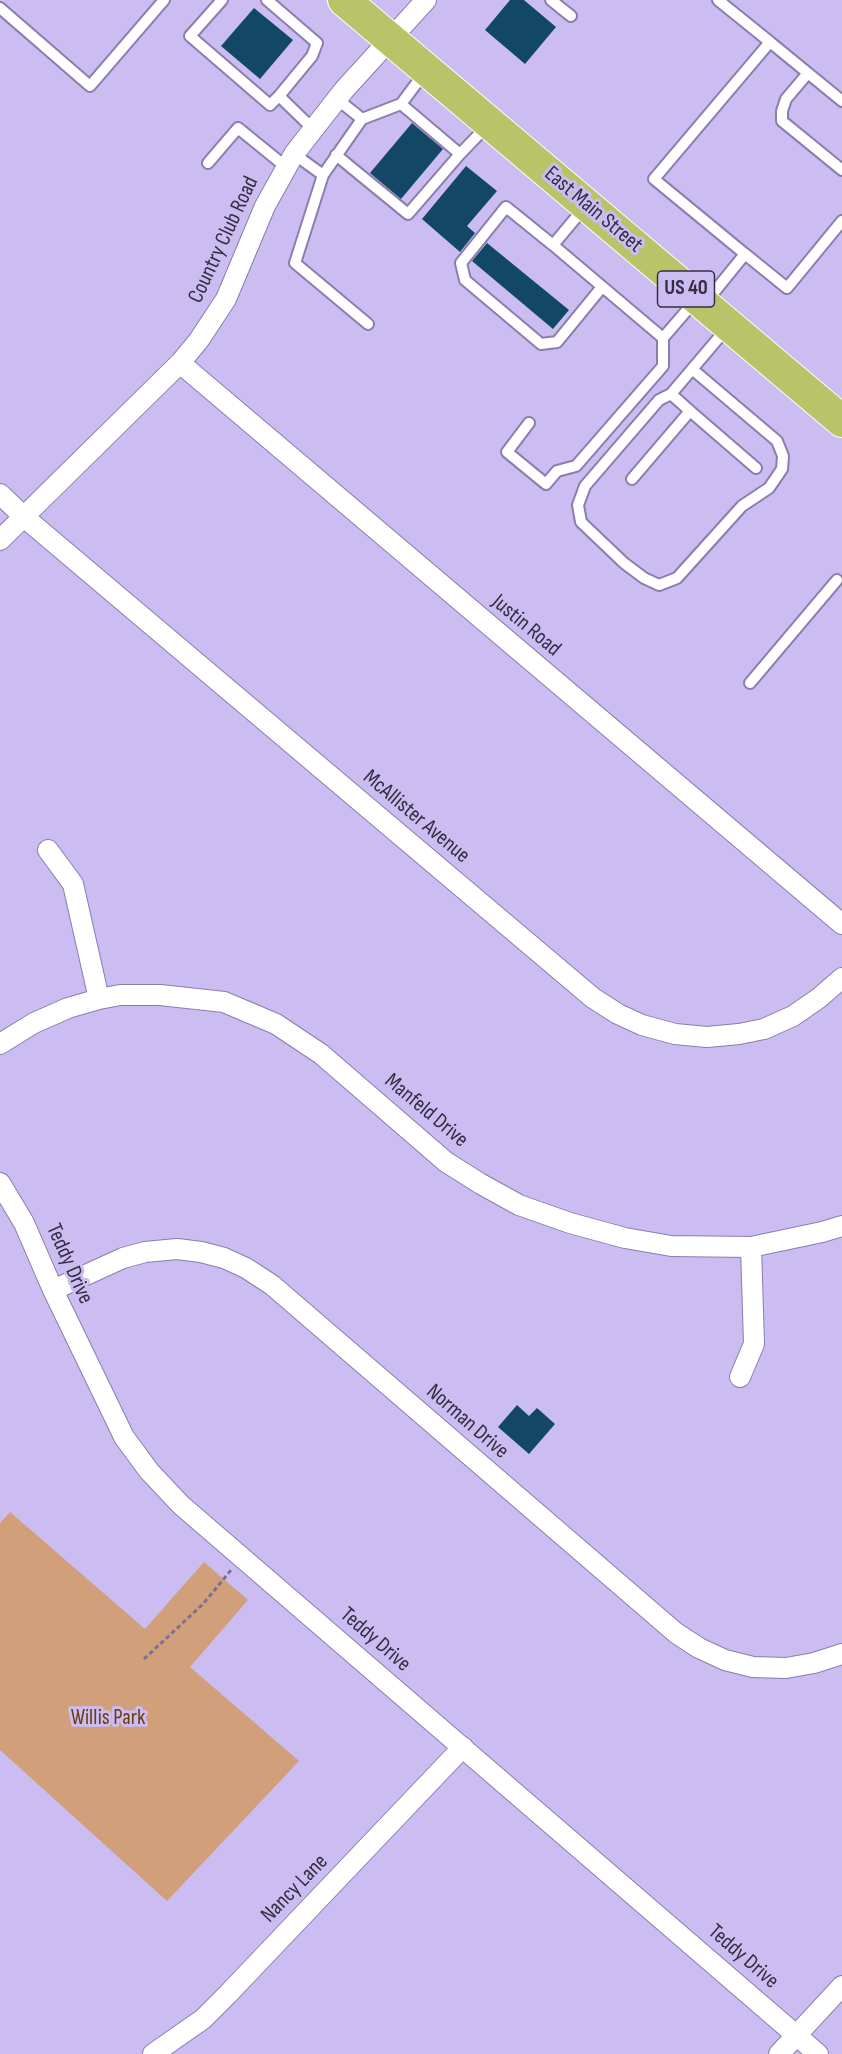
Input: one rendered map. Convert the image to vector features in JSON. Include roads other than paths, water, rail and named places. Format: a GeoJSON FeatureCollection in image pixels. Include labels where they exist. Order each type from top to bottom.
{"type":"FeatureCollection","features":[{"type":"Feature","properties":{"kind":"main road","name":"East Main Street"},"geometry":{"type":"LineString","coordinates":[[344,0],[842,421]]}},
{"type":"Feature","properties":{"kind":"street","name":"Country Club Road"},"geometry":{"type":"LineString","coordinates":[[0,540],[180,363],[214,320],[226,299],[265,206],[290,160],[312,128],[426,0]]}},
{"type":"Feature","properties":{"kind":"street","name":"Justin Road"},"geometry":{"type":"LineString","coordinates":[[180,363],[842,924]]}},
{"type":"Feature","properties":{"kind":"street","name":"McAllister Avenue"},"geometry":{"type":"LineString","coordinates":[[0,494],[24,517],[593,998],[618,1014],[642,1025],[675,1034],[707,1037],[738,1034],[765,1029],[793,1016],[842,978]]}},
{"type":"Feature","properties":{"kind":"street"},"geometry":{"type":"LineString","coordinates":[[48,850],[73,884],[99,999]]}},
{"type":"Feature","properties":{"kind":"street","name":"Manfeld Drive"},"geometry":{"type":"LineString","coordinates":[[0,1044],[34,1023],[68,1008],[120,995],[160,995],[224,1002],[276,1024],[321,1054],[446,1162],[519,1205],[570,1223],[625,1238],[671,1245],[751,1247],[842,1226]]}},
{"type":"Feature","properties":{"kind":"street","name":"Teddy Drive"},"geometry":{"type":"LineString","coordinates":[[0,1183],[24,1223],[53,1290],[124,1437],[149,1471],[181,1504],[818,2054]]}},
{"type":"Feature","properties":{"kind":"street"},"geometry":{"type":"LineString","coordinates":[[740,1377],[754,1344],[751,1247]]}},
{"type":"Feature","properties":{"kind":"street","name":"Norman Drive"},"geometry":{"type":"LineString","coordinates":[[53,1290],[123,1258],[145,1252],[177,1249],[201,1252],[224,1258],[246,1268],[272,1285],[676,1633],[699,1648],[725,1660],[753,1667],[786,1668],[814,1663],[842,1654]]}},
{"type":"Feature","properties":{"kind":"street","name":"Nancy Lane"},"geometry":{"type":"LineString","coordinates":[[153,2054],[203,2019],[463,1747]]}},
{"type":"Feature","properties":{"kind":"street"},"geometry":{"type":"LineString","coordinates":[[779,2054],[842,1986]]}},
{"type":"Feature","properties":{"kind":"lane"},"geometry":{"type":"LineString","coordinates":[[0,8],[90,86],[164,0]]}},
{"type":"Feature","properties":{"kind":"lane"},"geometry":{"type":"LineString","coordinates":[[222,0],[190,36],[270,105],[312,56],[317,43],[267,0]]}},
{"type":"Feature","properties":{"kind":"lane"},"geometry":{"type":"LineString","coordinates":[[551,0],[571,16]]}},
{"type":"Feature","properties":{"kind":"lane"},"geometry":{"type":"LineString","coordinates":[[718,0],[842,101]]}},
{"type":"Feature","properties":{"kind":"lane"},"geometry":{"type":"LineString","coordinates":[[770,42],[654,178],[787,288],[842,221]]}},
{"type":"Feature","properties":{"kind":"lane"},"geometry":{"type":"LineString","coordinates":[[368,324],[295,263],[323,175],[336,155],[362,119],[401,104],[427,70]]}},
{"type":"Feature","properties":{"kind":"lane"},"geometry":{"type":"LineString","coordinates":[[808,73],[786,99],[782,121],[842,170]]}},
{"type":"Feature","properties":{"kind":"lane"},"geometry":{"type":"LineString","coordinates":[[279,96],[312,128]]}},
{"type":"Feature","properties":{"kind":"lane"},"geometry":{"type":"LineString","coordinates":[[337,99],[362,119]]}},
{"type":"Feature","properties":{"kind":"lane"},"geometry":{"type":"LineString","coordinates":[[401,104],[460,154]]}},
{"type":"Feature","properties":{"kind":"lane"},"geometry":{"type":"LineString","coordinates":[[336,155],[408,214],[490,123]]}},
{"type":"Feature","properties":{"kind":"lane"},"geometry":{"type":"LineString","coordinates":[[208,163],[238,128],[290,160],[323,175]]}},
{"type":"Feature","properties":{"kind":"lane"},"geometry":{"type":"LineString","coordinates":[[553,245],[586,205]]}},
{"type":"Feature","properties":{"kind":"lane"},"geometry":{"type":"LineString","coordinates":[[602,287],[556,342],[541,344],[465,280],[461,263],[506,207],[553,245],[663,338]]}},
{"type":"Feature","properties":{"kind":"lane"},"geometry":{"type":"LineString","coordinates":[[529,423],[507,452],[546,484],[557,471],[576,466],[663,366],[663,338],[746,254]]}},
{"type":"Feature","properties":{"kind":"lane"},"geometry":{"type":"LineString","coordinates":[[692,369],[777,441],[783,456],[782,469],[769,488],[742,506],[677,578],[659,585],[644,578],[624,563],[581,522],[578,505],[585,486],[659,400],[671,394],[692,369],[729,326]]}},
{"type":"Feature","properties":{"kind":"lane"},"geometry":{"type":"LineString","coordinates":[[671,394],[756,468]]}},
{"type":"Feature","properties":{"kind":"lane"},"geometry":{"type":"LineString","coordinates":[[632,479],[690,411]]}},
{"type":"Feature","properties":{"kind":"lane"},"geometry":{"type":"LineString","coordinates":[[750,683],[840,579]]}},
{"type":"Feature","properties":{"kind":"park label","name":"Willis Park"},"geometry":{"type":"Point","coordinates":[108,1718]}}]}
